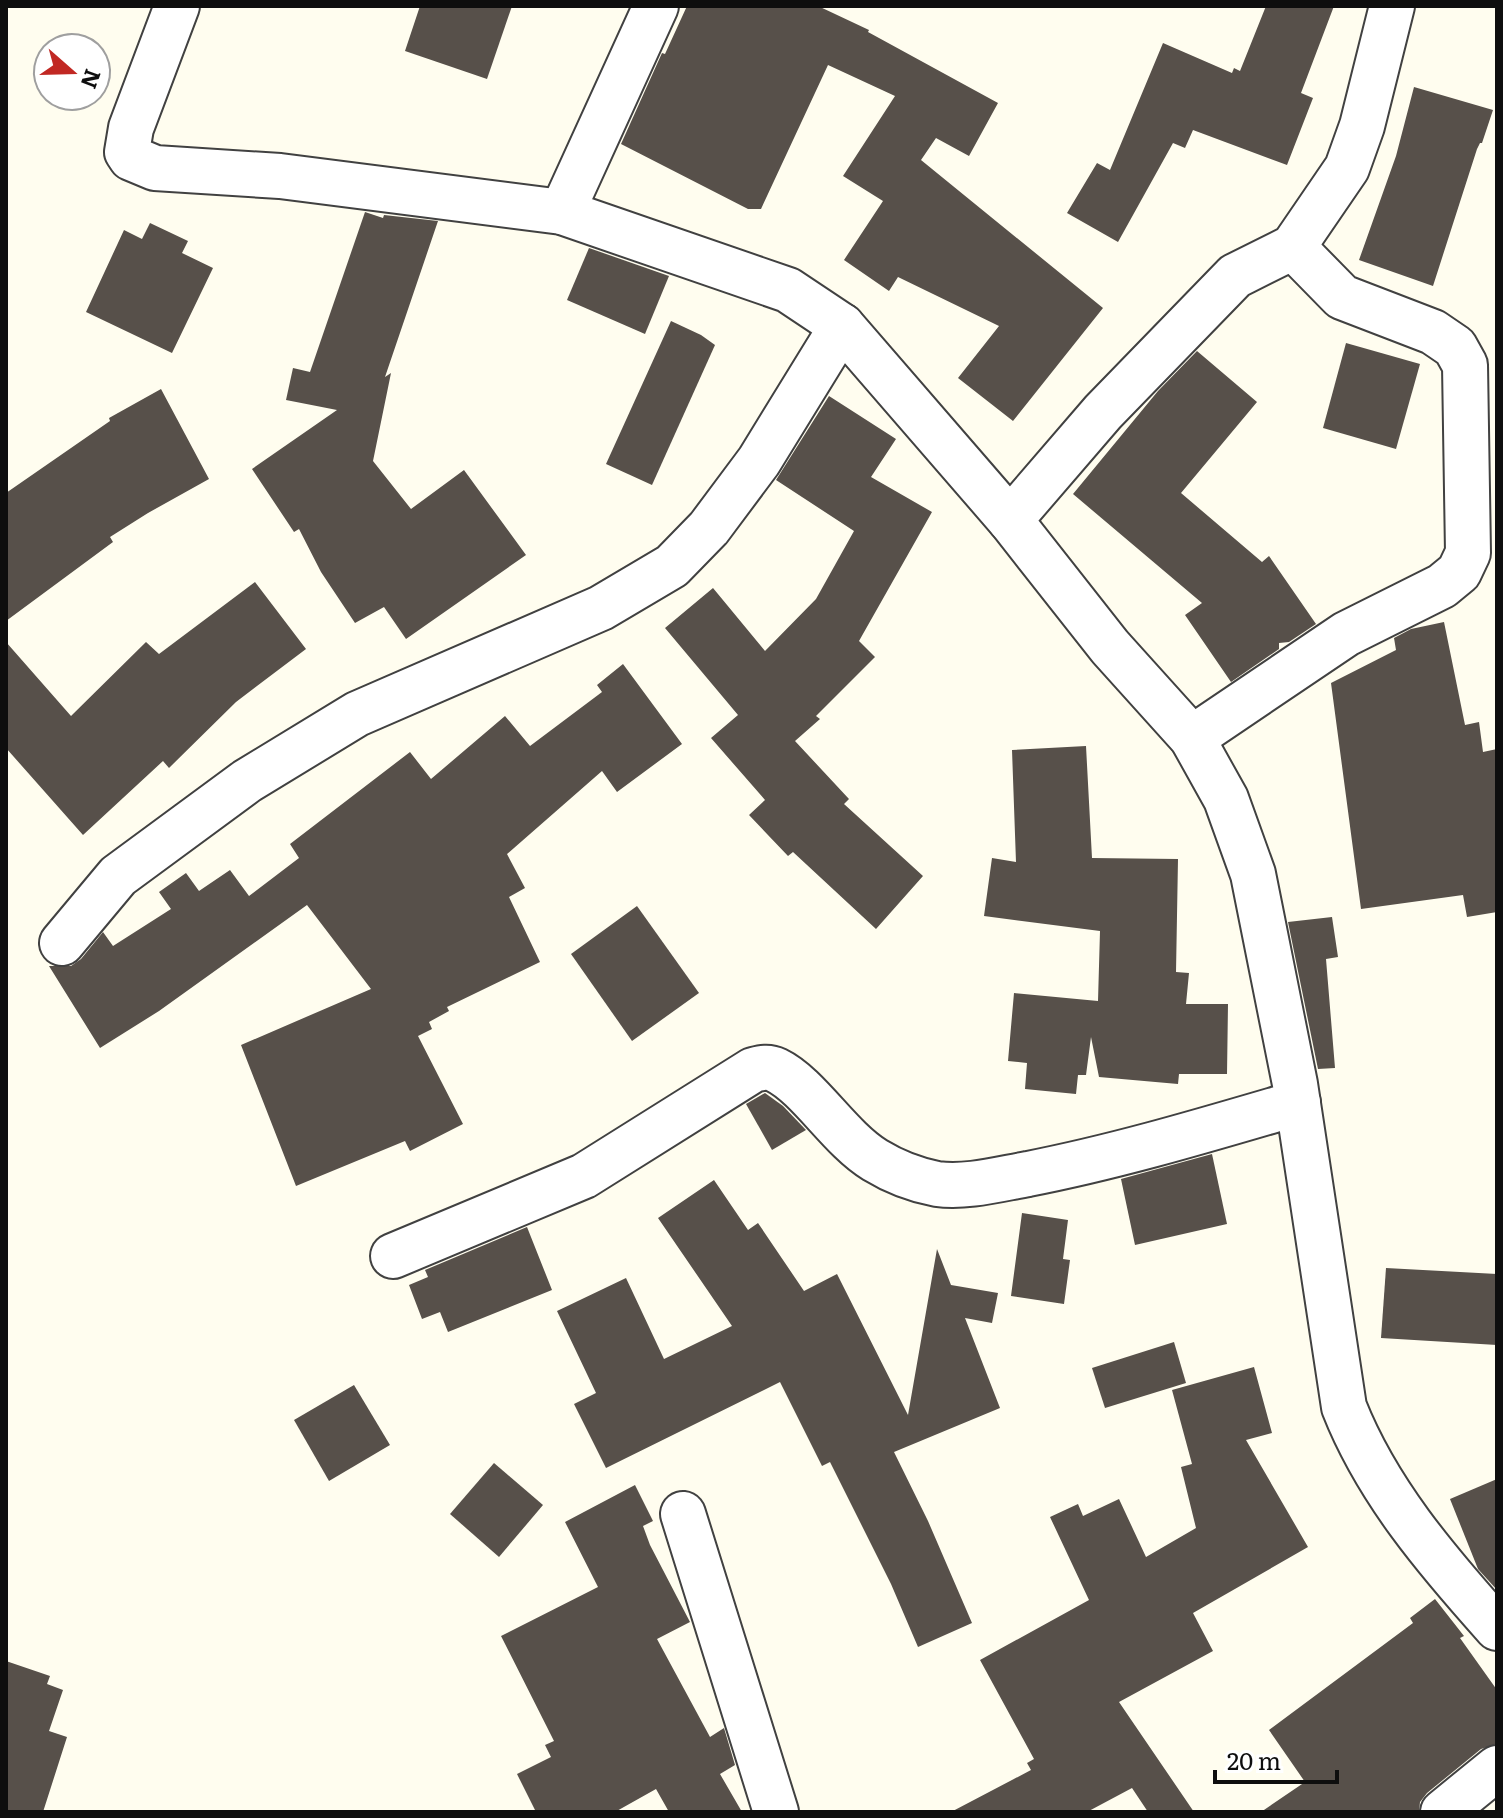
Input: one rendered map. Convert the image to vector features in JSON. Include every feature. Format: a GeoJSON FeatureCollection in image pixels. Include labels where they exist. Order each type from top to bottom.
{"type":"FeatureCollection","features":[{"type":"Feature","properties":{"kind":"street"},"geometry":{"type":"LineString","coordinates":[[177,6],[131,128],[127,152],[131,158],[155,168],[280,176],[562,212],[788,290],[842,326],[1010,520],[1110,647],[1192,738],[1226,799],[1253,874],[1298,1103],[1344,1407],[1357,1439],[1406,1517],[1445,1569],[1497,1628]]}},
{"type":"Feature","properties":{"kind":"street"},"geometry":{"type":"LineString","coordinates":[[562,212],[656,6]]}},
{"type":"Feature","properties":{"kind":"street"},"geometry":{"type":"LineString","coordinates":[[1010,520],[1103,412],[1235,276],[1293,247],[1347,168],[1362,126],[1392,6]]}},
{"type":"Feature","properties":{"kind":"street"},"geometry":{"type":"LineString","coordinates":[[1192,738],[1346,634],[1442,586],[1459,572],[1468,553],[1465,365],[1455,347],[1433,332],[1342,297],[1293,247]]}},
{"type":"Feature","properties":{"kind":"street"},"geometry":{"type":"LineString","coordinates":[[62,943],[118,876],[259,774],[357,714],[601,608],[672,566],[709,528],[759,461],[842,326]]}},
{"type":"Feature","properties":{"kind":"street"},"geometry":{"type":"LineString","coordinates":[[393,1256],[584,1176],[753,1070],[764,1068],[775,1069],[792,1081],[845,1136],[875,1160],[909,1176],[939,1184],[972,1184],[1097,1161],[1298,1103]]}},
{"type":"Feature","properties":{"kind":"street"},"geometry":{"type":"LineString","coordinates":[[683,1514],[776,1812]]}},
{"type":"Feature","properties":{"kind":"street"},"geometry":{"type":"LineString","coordinates":[[1443,1812],[1497,1768]]}},
{"type":"Feature","properties":{"kind":"building"},"geometry":{"type":"Polygon","coordinates":[[[420,6],[512,6],[487,79],[405,51],[420,6]]]}},
{"type":"Feature","properties":{"kind":"building"},"geometry":{"type":"Polygon","coordinates":[[[687,6],[818,6],[869,30],[998,103],[969,156],[936,138],[921,160],[1103,308],[1013,421],[958,378],[999,326],[898,277],[889,291],[844,260],[883,201],[843,176],[895,96],[828,65],[761,209],[748,209],[621,144],[687,6]]]}},
{"type":"Feature","properties":{"kind":"building"},"geometry":{"type":"Polygon","coordinates":[[[1266,6],[1334,6],[1301,93],[1313,98],[1287,165],[1193,130],[1185,148],[1173,143],[1118,242],[1067,213],[1097,163],[1110,170],[1163,43],[1232,73],[1234,68],[1240,71],[1266,6]]]}},
{"type":"Feature","properties":{"kind":"building"},"geometry":{"type":"Polygon","coordinates":[[[1414,87],[1493,110],[1477,149],[1433,286],[1359,260],[1396,156],[1414,87]]]}},
{"type":"Feature","properties":{"kind":"building"},"geometry":{"type":"Polygon","coordinates":[[[365,212],[383,218],[384,215],[438,221],[385,377],[391,373],[373,461],[411,509],[464,470],[526,555],[406,639],[384,607],[355,623],[321,572],[299,529],[294,532],[252,469],[337,410],[286,400],[293,368],[310,372],[365,212]]]}},
{"type":"Feature","properties":{"kind":"building"},"geometry":{"type":"Polygon","coordinates":[[[150,223],[188,241],[182,253],[213,268],[172,353],[86,312],[124,230],[142,239],[150,223]]]}},
{"type":"Feature","properties":{"kind":"building"},"geometry":{"type":"Polygon","coordinates":[[[589,248],[669,276],[645,334],[567,300],[589,248]]]}},
{"type":"Feature","properties":{"kind":"building"},"geometry":{"type":"Polygon","coordinates":[[[671,321],[715,345],[652,485],[606,464],[671,321]]]}},
{"type":"Feature","properties":{"kind":"building"},"geometry":{"type":"Polygon","coordinates":[[[1346,343],[1420,364],[1396,449],[1323,428],[1346,343]]]}},
{"type":"Feature","properties":{"kind":"building"},"geometry":{"type":"Polygon","coordinates":[[[1197,351],[1257,402],[1181,493],[1262,562],[1269,556],[1316,624],[1289,642],[1279,643],[1279,649],[1231,682],[1185,615],[1202,603],[1073,494],[1158,391],[1197,351]]]}},
{"type":"Feature","properties":{"kind":"building"},"geometry":{"type":"Polygon","coordinates":[[[161,389],[209,479],[110,537],[113,542],[6,621],[6,493],[110,421],[109,418],[161,389]]]}},
{"type":"Feature","properties":{"kind":"building"},"geometry":{"type":"Polygon","coordinates":[[[829,396],[896,439],[871,477],[932,512],[859,641],[875,657],[816,716],[820,719],[795,741],[849,799],[844,804],[923,876],[876,929],[793,852],[788,856],[749,815],[765,800],[711,738],[738,715],[665,628],[713,588],[765,651],[816,599],[854,531],[776,480],[829,396]]]}},
{"type":"Feature","properties":{"kind":"building"},"geometry":{"type":"Polygon","coordinates":[[[255,582],[306,649],[236,702],[169,768],[163,761],[83,835],[6,748],[6,642],[71,716],[146,642],[159,654],[255,582]]]}},
{"type":"Feature","properties":{"kind":"building"},"geometry":{"type":"Polygon","coordinates":[[[1444,622],[1465,725],[1479,722],[1483,752],[1497,749],[1497,912],[1467,917],[1463,895],[1361,909],[1331,683],[1396,650],[1394,638],[1411,629],[1444,622]]]}},
{"type":"Feature","properties":{"kind":"building"},"geometry":{"type":"Polygon","coordinates":[[[623,664],[682,744],[617,792],[602,771],[507,854],[525,888],[509,897],[540,962],[447,1007],[449,1011],[429,1022],[432,1029],[418,1036],[463,1124],[410,1151],[405,1141],[296,1186],[241,1045],[371,989],[307,905],[159,1011],[100,1048],[49,966],[71,966],[81,959],[103,932],[113,946],[171,909],[159,892],[186,873],[199,891],[230,870],[249,896],[299,858],[290,844],[410,752],[431,779],[505,716],[530,746],[602,692],[597,685],[623,664]]]}},
{"type":"Feature","properties":{"kind":"building"},"geometry":{"type":"Polygon","coordinates":[[[1086,746],[1092,858],[1178,859],[1176,972],[1189,973],[1186,1004],[1228,1004],[1227,1074],[1179,1074],[1178,1084],[1099,1077],[1091,1037],[1086,1075],[1078,1075],[1076,1094],[1025,1089],[1027,1063],[1008,1061],[1014,993],[1098,1001],[1100,931],[984,916],[992,858],[1016,862],[1012,750],[1086,746]]]}},
{"type":"Feature","properties":{"kind":"building"},"geometry":{"type":"Polygon","coordinates":[[[637,906],[699,993],[632,1041],[571,954],[637,906]]]}},
{"type":"Feature","properties":{"kind":"building"},"geometry":{"type":"Polygon","coordinates":[[[1332,917],[1338,957],[1326,959],[1335,1068],[1318,1069],[1288,922],[1332,917]]]}},
{"type":"Feature","properties":{"kind":"building"},"geometry":{"type":"Polygon","coordinates":[[[765,1093],[783,1106],[806,1130],[772,1150],[746,1104],[765,1093]]]}},
{"type":"Feature","properties":{"kind":"building"},"geometry":{"type":"Polygon","coordinates":[[[1212,1154],[1227,1224],[1135,1245],[1121,1179],[1212,1154]]]}},
{"type":"Feature","properties":{"kind":"building"},"geometry":{"type":"Polygon","coordinates":[[[714,1180],[748,1230],[758,1223],[804,1291],[837,1274],[908,1415],[937,1249],[951,1285],[998,1293],[992,1323],[965,1318],[1000,1408],[894,1452],[972,1623],[918,1647],[891,1584],[830,1462],[822,1466],[780,1382],[606,1468],[574,1404],[596,1393],[557,1311],[626,1278],[664,1359],[732,1326],[658,1218],[714,1180]]]}},
{"type":"Feature","properties":{"kind":"building"},"geometry":{"type":"Polygon","coordinates":[[[1022,1213],[1068,1220],[1063,1259],[1070,1260],[1064,1304],[1011,1296],[1022,1213]]]}},
{"type":"Feature","properties":{"kind":"building"},"geometry":{"type":"Polygon","coordinates":[[[527,1227],[552,1290],[448,1332],[440,1312],[422,1319],[409,1285],[428,1277],[425,1270],[527,1227]]]}},
{"type":"Feature","properties":{"kind":"building"},"geometry":{"type":"Polygon","coordinates":[[[1386,1268],[1497,1274],[1497,1345],[1381,1338],[1386,1268]]]}},
{"type":"Feature","properties":{"kind":"building"},"geometry":{"type":"Polygon","coordinates":[[[1174,1342],[1186,1383],[1105,1408],[1092,1368],[1174,1342]]]}},
{"type":"Feature","properties":{"kind":"building"},"geometry":{"type":"Polygon","coordinates":[[[1254,1367],[1272,1433],[1246,1440],[1308,1547],[1193,1613],[1213,1651],[1119,1702],[1194,1812],[1148,1812],[1132,1788],[1087,1812],[951,1812],[1031,1770],[1027,1763],[1034,1759],[980,1660],[1089,1600],[1050,1517],[1078,1504],[1083,1516],[1119,1499],[1146,1557],[1196,1528],[1181,1467],[1192,1464],[1172,1390],[1254,1367]]]}},
{"type":"Feature","properties":{"kind":"building"},"geometry":{"type":"Polygon","coordinates":[[[354,1385],[390,1445],[329,1481],[294,1420],[354,1385]]]}},
{"type":"Feature","properties":{"kind":"building"},"geometry":{"type":"Polygon","coordinates":[[[494,1463],[543,1505],[499,1557],[450,1514],[494,1463]]]}},
{"type":"Feature","properties":{"kind":"building"},"geometry":{"type":"Polygon","coordinates":[[[1497,1479],[1497,1590],[1478,1569],[1450,1499],[1497,1479]]]}},
{"type":"Feature","properties":{"kind":"building"},"geometry":{"type":"Polygon","coordinates":[[[635,1485],[653,1521],[643,1526],[650,1545],[690,1622],[657,1639],[710,1737],[724,1728],[735,1765],[720,1774],[742,1812],[669,1812],[656,1789],[615,1812],[536,1812],[517,1774],[551,1757],[545,1745],[554,1741],[501,1636],[598,1587],[565,1522],[635,1485]]]}},
{"type":"Feature","properties":{"kind":"building"},"geometry":{"type":"Polygon","coordinates":[[[1435,1599],[1464,1636],[1460,1638],[1497,1690],[1497,1744],[1481,1749],[1427,1793],[1420,1802],[1419,1812],[1261,1812],[1305,1782],[1269,1730],[1413,1623],[1410,1618],[1435,1599]]]}},
{"type":"Feature","properties":{"kind":"building"},"geometry":{"type":"Polygon","coordinates":[[[6,1661],[50,1676],[47,1684],[63,1690],[49,1731],[67,1737],[43,1812],[6,1812],[6,1661]]]}}]}
